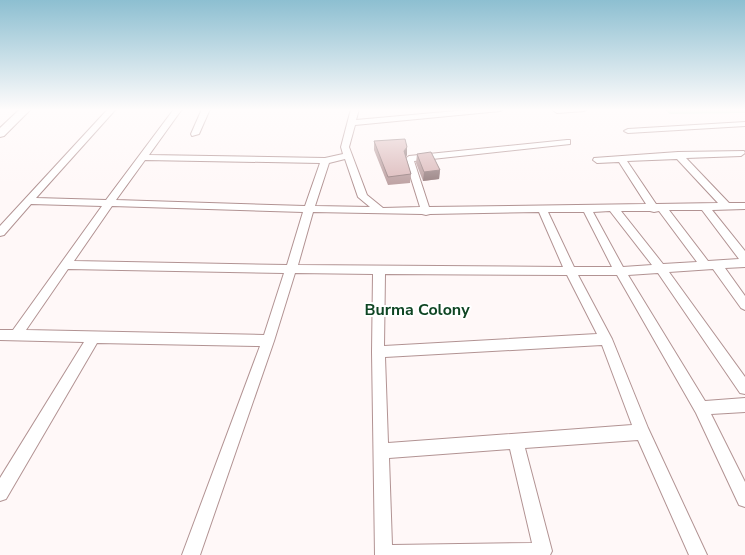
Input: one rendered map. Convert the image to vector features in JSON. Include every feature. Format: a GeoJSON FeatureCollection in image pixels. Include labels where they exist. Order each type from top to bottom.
{"type":"FeatureCollection","features":[{"type":"Feature","properties":{"kind":"street"},"geometry":{"type":"LineString","coordinates":[[0,232],[88,135]]}},
{"type":"Feature","properties":{"kind":"street"},"geometry":{"type":"LineString","coordinates":[[16,336],[64,265],[159,135]]}},
{"type":"Feature","properties":{"kind":"street"},"geometry":{"type":"LineString","coordinates":[[349,135],[345,147],[347,156],[363,197],[381,211]]}},
{"type":"Feature","properties":{"kind":"street"},"geometry":{"type":"LineString","coordinates":[[426,212],[409,160],[567,142]]}},
{"type":"Feature","properties":{"kind":"street"},"geometry":{"type":"LineString","coordinates":[[597,160],[744,154]]}},
{"type":"Feature","properties":{"kind":"street"},"geometry":{"type":"LineString","coordinates":[[143,157],[324,161],[347,156]]}},
{"type":"Feature","properties":{"kind":"street"},"geometry":{"type":"LineString","coordinates":[[678,156],[728,207]]}},
{"type":"Feature","properties":{"kind":"street"},"geometry":{"type":"LineString","coordinates":[[622,160],[658,208],[745,305]]}},
{"type":"Feature","properties":{"kind":"street"},"geometry":{"type":"LineString","coordinates":[[191,555],[268,342],[324,161]]}},
{"type":"Feature","properties":{"kind":"street"},"geometry":{"type":"LineString","coordinates":[[28,201],[426,212],[745,206]]}},
{"type":"Feature","properties":{"kind":"street"},"geometry":{"type":"LineString","coordinates":[[613,208],[661,269],[745,388]]}},
{"type":"Feature","properties":{"kind":"street"},"geometry":{"type":"LineString","coordinates":[[705,208],[745,259]]}},
{"type":"Feature","properties":{"kind":"street"},"geometry":{"type":"LineString","coordinates":[[542,209],[570,271],[606,339],[642,432],[698,555]]}},
{"type":"Feature","properties":{"kind":"street"},"geometry":{"type":"LineString","coordinates":[[586,209],[620,271],[701,408],[745,499]]}},
{"type":"Feature","properties":{"kind":"street"},"geometry":{"type":"LineString","coordinates":[[64,265],[291,269],[620,271],[745,263]]}},
{"type":"Feature","properties":{"kind":"street"},"geometry":{"type":"LineString","coordinates":[[379,269],[378,352],[384,555],[543,553],[516,443]]}},
{"type":"Feature","properties":{"kind":"street"},"geometry":{"type":"LineString","coordinates":[[0,335],[268,342]]}},
{"type":"Feature","properties":{"kind":"street"},"geometry":{"type":"LineString","coordinates":[[0,493],[93,338]]}},
{"type":"Feature","properties":{"kind":"street"},"geometry":{"type":"LineString","coordinates":[[378,352],[606,339]]}},
{"type":"Feature","properties":{"kind":"street"},"geometry":{"type":"LineString","coordinates":[[701,408],[745,405]]}},
{"type":"Feature","properties":{"kind":"street"},"geometry":{"type":"LineString","coordinates":[[381,451],[516,443],[642,432]]}},
{"type":"Feature","properties":{"kind":"building"},"geometry":{"type":"Polygon","coordinates":[[[405,139],[407,147],[404,151],[411,174],[388,177],[374,141],[405,139]]]}},
{"type":"Feature","properties":{"kind":"building"},"geometry":{"type":"Polygon","coordinates":[[[431,152],[440,170],[424,172],[417,154],[431,152]]]}},
{"type":"Feature","properties":{"kind":"district","name":"Burma Colony"},"geometry":{"type":"Point","coordinates":[417,310]}}]}
